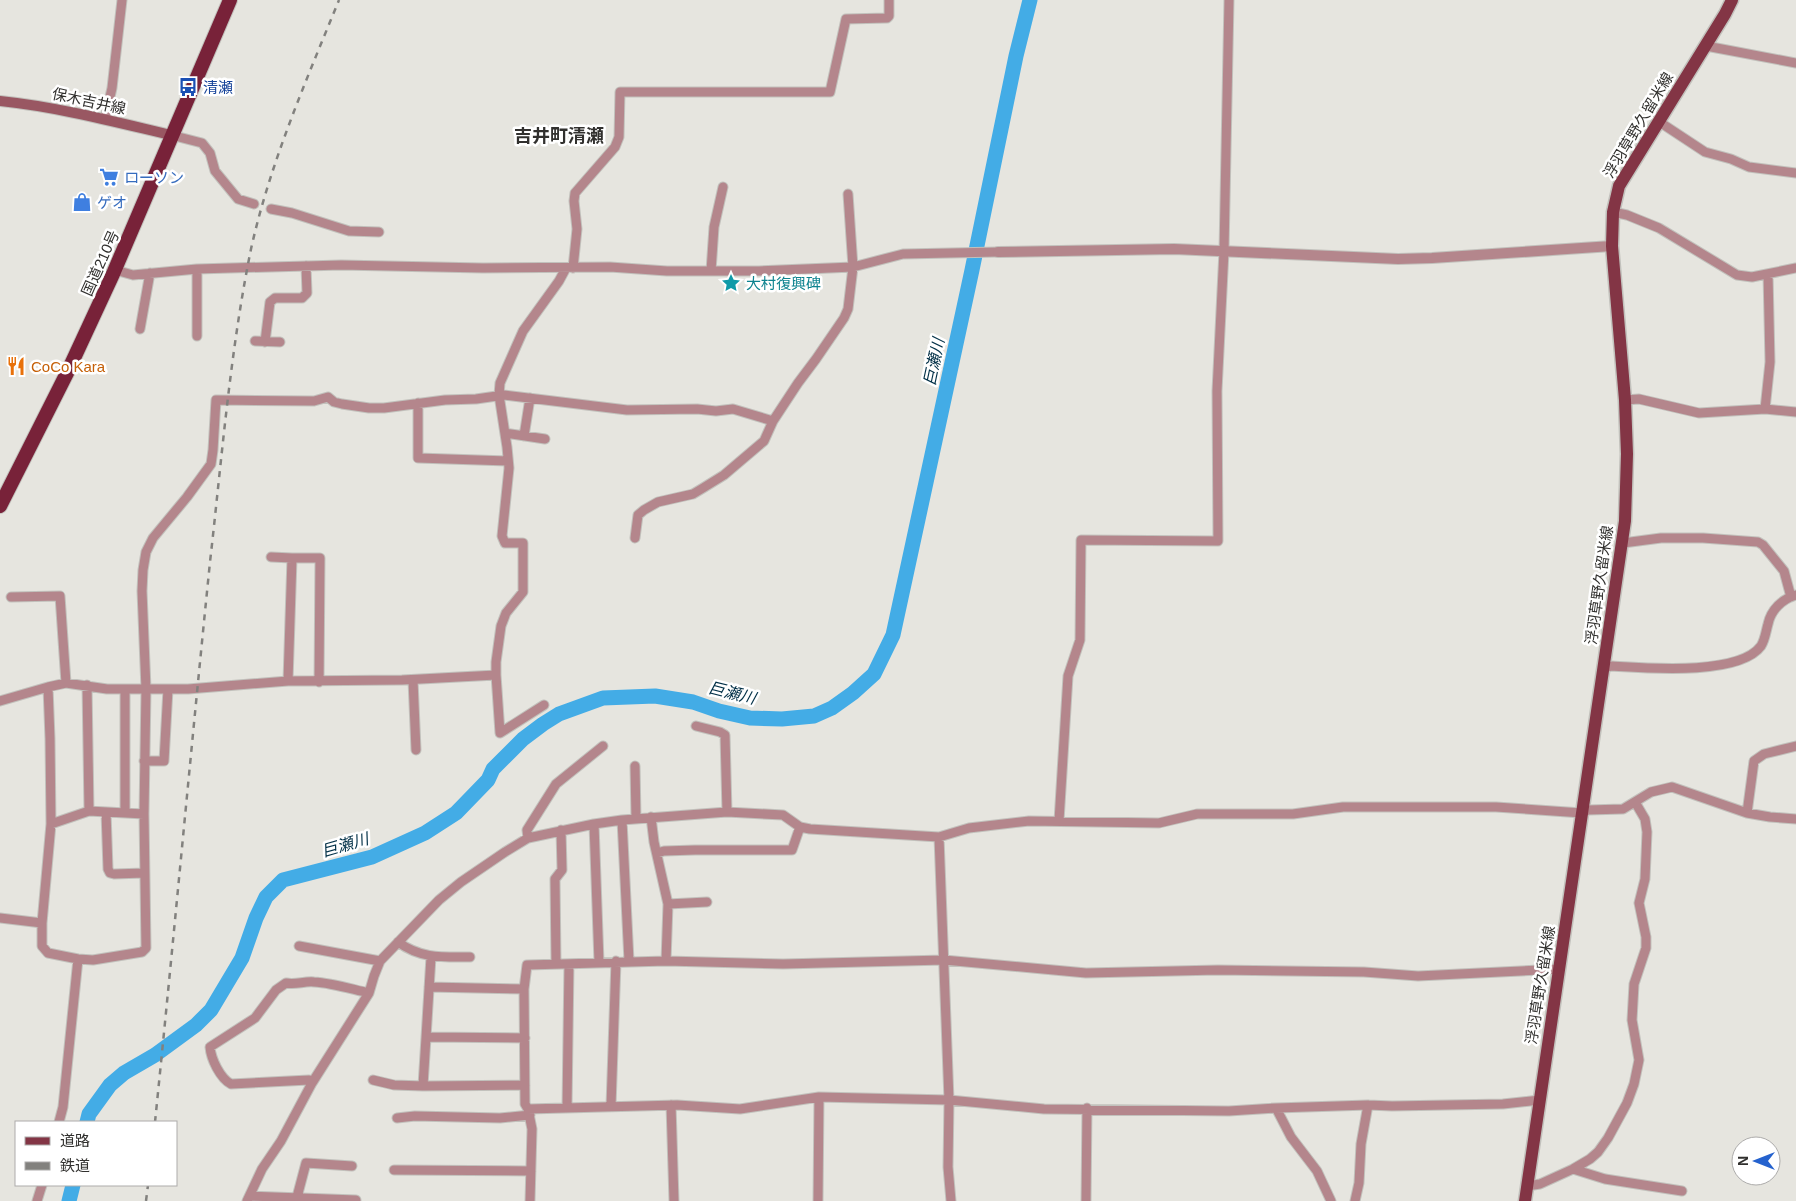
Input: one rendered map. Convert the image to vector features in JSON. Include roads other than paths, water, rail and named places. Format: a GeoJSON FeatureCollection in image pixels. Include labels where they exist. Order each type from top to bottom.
{"type":"FeatureCollection","features":[{"type":"Feature","properties":{"kind":"highway","name":"国道210号"},"geometry":{"type":"LineString","coordinates":[[0,506],[68,371],[115,270],[230,0]]}},
{"type":"Feature","properties":{"kind":"main road","name":"浮羽草野久留米線"},"geometry":{"type":"LineString","coordinates":[[1525,1201],[1623,543],[1627,478],[1625,400],[1612,246],[1613,212],[1619,186],[1706,46],[1732,0]]}},
{"type":"Feature","properties":{"kind":"main road","name":"保木吉井線"},"geometry":{"type":"LineString","coordinates":[[0,101],[38,105],[172,135]]}},
{"type":"Feature","properties":{"kind":"street"},"geometry":{"type":"LineString","coordinates":[[105,119],[112,88],[122,0]]}},
{"type":"Feature","properties":{"kind":"street"},"geometry":{"type":"LineString","coordinates":[[544,705],[500,733],[496,662],[501,626],[506,613],[522,592],[522,544],[505,544],[502,536],[508,461],[499,392],[523,330],[569,268],[578,229],[574,201],[575,193],[615,147],[620,137],[620,92],[830,92],[846,19],[887,18],[889,16],[889,0]]}},
{"type":"Feature","properties":{"kind":"street"},"geometry":{"type":"LineString","coordinates":[[1059,821],[1068,676],[1080,640],[1081,540],[1218,542],[1218,393],[1224,251],[1228,0]]}},
{"type":"Feature","properties":{"kind":"street"},"geometry":{"type":"LineString","coordinates":[[1706,46],[1796,63]]}},
{"type":"Feature","properties":{"kind":"street"},"geometry":{"type":"LineString","coordinates":[[1658,121],[1704,152],[1731,159],[1749,167],[1796,173]]}},
{"type":"Feature","properties":{"kind":"street"},"geometry":{"type":"LineString","coordinates":[[172,135],[202,143],[210,153],[215,171],[238,199],[254,204]]}},
{"type":"Feature","properties":{"kind":"street"},"geometry":{"type":"LineString","coordinates":[[711,272],[714,227],[723,187]]}},
{"type":"Feature","properties":{"kind":"street"},"geometry":{"type":"LineString","coordinates":[[635,538],[638,516],[644,510],[658,502],[693,494],[724,475],[764,442],[773,421],[844,318],[848,309],[853,266],[848,194]]}},
{"type":"Feature","properties":{"kind":"street"},"geometry":{"type":"LineString","coordinates":[[271,209],[292,213],[350,231],[379,232]]}},
{"type":"Feature","properties":{"kind":"street"},"geometry":{"type":"LineString","coordinates":[[1613,212],[1627,215],[1659,228],[1738,275],[1752,277],[1796,268]]}},
{"type":"Feature","properties":{"kind":"street"},"geometry":{"type":"LineString","coordinates":[[115,270],[133,274],[198,269],[362,265],[483,268],[610,266],[667,272],[759,272],[853,266],[903,254],[1134,250],[1224,251],[1398,259],[1612,246]]}},
{"type":"Feature","properties":{"kind":"street"},"geometry":{"type":"LineString","coordinates":[[265,342],[270,302],[275,298],[302,298],[307,292],[306,266]]}},
{"type":"Feature","properties":{"kind":"street"},"geometry":{"type":"LineString","coordinates":[[197,336],[198,269]]}},
{"type":"Feature","properties":{"kind":"street"},"geometry":{"type":"LineString","coordinates":[[140,329],[150,273]]}},
{"type":"Feature","properties":{"kind":"street"},"geometry":{"type":"LineString","coordinates":[[1765,409],[1770,362],[1768,274]]}},
{"type":"Feature","properties":{"kind":"street"},"geometry":{"type":"LineString","coordinates":[[255,341],[280,342]]}},
{"type":"Feature","properties":{"kind":"street"},"geometry":{"type":"LineString","coordinates":[[48,687],[51,824],[42,923],[42,946],[48,953],[92,960],[142,952],[146,948],[144,761],[146,689],[142,591],[146,552],[153,538],[211,464],[214,450],[216,400],[314,401],[328,397],[334,402],[342,404],[384,408],[445,400],[476,399],[499,392],[530,398],[627,410],[696,409],[716,411],[733,409],[773,421]]}},
{"type":"Feature","properties":{"kind":"street"},"geometry":{"type":"LineString","coordinates":[[524,436],[530,398]]}},
{"type":"Feature","properties":{"kind":"street"},"geometry":{"type":"LineString","coordinates":[[1625,400],[1639,399],[1699,412],[1765,409],[1796,412]]}},
{"type":"Feature","properties":{"kind":"street"},"geometry":{"type":"LineString","coordinates":[[418,403],[418,458],[508,461]]}},
{"type":"Feature","properties":{"kind":"street"},"geometry":{"type":"LineString","coordinates":[[505,434],[545,439]]}},
{"type":"Feature","properties":{"kind":"street"},"geometry":{"type":"LineString","coordinates":[[1604,668],[1612,666],[1695,668],[1734,662],[1747,656],[1762,645],[1768,621],[1776,608],[1793,596],[1784,570],[1763,545],[1758,542],[1703,538],[1661,538],[1623,543]]}},
{"type":"Feature","properties":{"kind":"street"},"geometry":{"type":"LineString","coordinates":[[271,557],[320,558],[319,682]]}},
{"type":"Feature","properties":{"kind":"street"},"geometry":{"type":"LineString","coordinates":[[288,681],[292,558]]}},
{"type":"Feature","properties":{"kind":"street"},"geometry":{"type":"LineString","coordinates":[[11,597],[60,596],[66,684]]}},
{"type":"Feature","properties":{"kind":"street"},"geometry":{"type":"LineString","coordinates":[[0,701],[48,687],[66,684],[107,689],[168,689],[288,681],[413,680],[496,675]]}},
{"type":"Feature","properties":{"kind":"street"},"geometry":{"type":"LineString","coordinates":[[413,680],[416,750]]}},
{"type":"Feature","properties":{"kind":"street"},"geometry":{"type":"LineString","coordinates":[[87,686],[89,811]]}},
{"type":"Feature","properties":{"kind":"street"},"geometry":{"type":"LineString","coordinates":[[125,689],[125,813]]}},
{"type":"Feature","properties":{"kind":"street"},"geometry":{"type":"LineString","coordinates":[[144,761],[164,761],[168,689]]}},
{"type":"Feature","properties":{"kind":"street"},"geometry":{"type":"LineString","coordinates":[[696,726],[725,735],[727,812]]}},
{"type":"Feature","properties":{"kind":"street"},"geometry":{"type":"LineString","coordinates":[[528,838],[527,830],[556,784],[603,746]]}},
{"type":"Feature","properties":{"kind":"street"},"geometry":{"type":"LineString","coordinates":[[1747,814],[1754,761],[1764,754],[1796,746]]}},
{"type":"Feature","properties":{"kind":"street"},"geometry":{"type":"LineString","coordinates":[[635,766],[636,818]]}},
{"type":"Feature","properties":{"kind":"street"},"geometry":{"type":"LineString","coordinates":[[356,1200],[297,1197],[248,1199],[262,1170],[282,1141],[312,1083],[369,993],[380,962],[439,900],[461,882],[528,838],[561,830],[636,818],[727,812],[782,815],[800,827],[939,837],[968,828],[990,824],[1029,821],[1159,823],[1197,814],[1293,814],[1356,806],[1496,807],[1582,814],[1588,810],[1623,809],[1651,792],[1672,787],[1747,814],[1796,818]]}},
{"type":"Feature","properties":{"kind":"street"},"geometry":{"type":"LineString","coordinates":[[1527,1186],[1540,1184],[1590,1159],[1598,1152],[1627,1104],[1634,1084],[1639,1060],[1632,1020],[1634,984],[1646,948],[1646,937],[1639,903],[1645,879],[1647,832],[1645,819],[1635,802]]}},
{"type":"Feature","properties":{"kind":"street"},"geometry":{"type":"LineString","coordinates":[[51,824],[89,811],[144,814]]}},
{"type":"Feature","properties":{"kind":"street"},"geometry":{"type":"LineString","coordinates":[[106,812],[108,869],[110,873],[144,873]]}},
{"type":"Feature","properties":{"kind":"street"},"geometry":{"type":"LineString","coordinates":[[651,817],[656,853],[668,904],[666,961]]}},
{"type":"Feature","properties":{"kind":"street"},"geometry":{"type":"LineString","coordinates":[[622,820],[629,961]]}},
{"type":"Feature","properties":{"kind":"street"},"geometry":{"type":"LineString","coordinates":[[594,824],[599,962]]}},
{"type":"Feature","properties":{"kind":"street"},"geometry":{"type":"LineString","coordinates":[[656,853],[695,850],[792,850],[800,827]]}},
{"type":"Feature","properties":{"kind":"street"},"geometry":{"type":"LineString","coordinates":[[556,964],[555,880],[562,870],[561,830]]}},
{"type":"Feature","properties":{"kind":"street"},"geometry":{"type":"LineString","coordinates":[[939,837],[949,1100],[948,1166],[951,1201]]}},
{"type":"Feature","properties":{"kind":"street"},"geometry":{"type":"LineString","coordinates":[[668,904],[707,902]]}},
{"type":"Feature","properties":{"kind":"street"},"geometry":{"type":"LineString","coordinates":[[0,918],[42,923]]}},
{"type":"Feature","properties":{"kind":"street"},"geometry":{"type":"LineString","coordinates":[[398,942],[407,949],[431,957],[470,957]]}},
{"type":"Feature","properties":{"kind":"street"},"geometry":{"type":"LineString","coordinates":[[299,946],[380,962]]}},
{"type":"Feature","properties":{"kind":"street"},"geometry":{"type":"LineString","coordinates":[[423,1086],[431,957]]}},
{"type":"Feature","properties":{"kind":"street"},"geometry":{"type":"LineString","coordinates":[[59,1121],[63,1107],[78,959]]}},
{"type":"Feature","properties":{"kind":"street"},"geometry":{"type":"LineString","coordinates":[[530,1201],[532,1129],[529,1112],[525,1104],[524,989],[527,964],[666,961],[783,964],[944,960],[1086,973],[1218,970],[1364,972],[1418,976],[1560,969]]}},
{"type":"Feature","properties":{"kind":"street"},"geometry":{"type":"LineString","coordinates":[[611,1106],[616,962]]}},
{"type":"Feature","properties":{"kind":"street"},"geometry":{"type":"LineString","coordinates":[[567,1108],[569,964]]}},
{"type":"Feature","properties":{"kind":"street"},"geometry":{"type":"LineString","coordinates":[[312,1083],[309,1080],[231,1084],[224,1080],[210,1047],[255,1018],[276,990],[286,983],[296,985],[311,981],[369,993]]}},
{"type":"Feature","properties":{"kind":"street"},"geometry":{"type":"LineString","coordinates":[[429,987],[524,989]]}},
{"type":"Feature","properties":{"kind":"street"},"geometry":{"type":"LineString","coordinates":[[426,1038],[525,1038]]}},
{"type":"Feature","properties":{"kind":"street"},"geometry":{"type":"LineString","coordinates":[[374,1080],[394,1085],[423,1086],[525,1085]]}},
{"type":"Feature","properties":{"kind":"street"},"geometry":{"type":"LineString","coordinates":[[818,1201],[819,1097]]}},
{"type":"Feature","properties":{"kind":"street"},"geometry":{"type":"LineString","coordinates":[[397,1118],[415,1116],[500,1118],[529,1112],[611,1106],[671,1105],[740,1109],[819,1097],[949,1100],[1044,1109],[1229,1111],[1368,1104],[1392,1106],[1502,1104],[1540,1100]]}},
{"type":"Feature","properties":{"kind":"street"},"geometry":{"type":"LineString","coordinates":[[1355,1201],[1359,1183],[1361,1144],[1368,1104]]}},
{"type":"Feature","properties":{"kind":"street"},"geometry":{"type":"LineString","coordinates":[[671,1105],[674,1201]]}},
{"type":"Feature","properties":{"kind":"street"},"geometry":{"type":"LineString","coordinates":[[1086,1201],[1087,1108]]}},
{"type":"Feature","properties":{"kind":"street"},"geometry":{"type":"LineString","coordinates":[[1276,1108],[1291,1137],[1317,1171],[1331,1201]]}},
{"type":"Feature","properties":{"kind":"street"},"geometry":{"type":"LineString","coordinates":[[297,1197],[306,1163],[352,1166]]}},
{"type":"Feature","properties":{"kind":"street"},"geometry":{"type":"LineString","coordinates":[[1573,1168],[1605,1179],[1682,1191]]}},
{"type":"Feature","properties":{"kind":"street"},"geometry":{"type":"LineString","coordinates":[[394,1170],[531,1171]]}},
{"type":"Feature","properties":{"kind":"street"},"geometry":{"type":"LineString","coordinates":[[37,1201],[42,1186]]}},
{"type":"Feature","properties":{"kind":"waterway","name":"巨瀬川"},"geometry":{"type":"LineString","coordinates":[[87,1121],[89,1114],[110,1085],[124,1073],[155,1055],[196,1025],[211,1010],[242,958],[256,918],[266,897],[283,880],[372,857],[425,833],[456,813],[488,780],[493,769],[523,739],[559,714],[603,698],[655,696],[693,702],[719,711],[750,718],[782,719],[814,716],[832,708],[853,693],[874,674],[893,635],[1016,56],[1030,0]]}},
{"type":"Feature","properties":{"kind":"waterway","name":"巨瀬川"},"geometry":{"type":"LineString","coordinates":[[69,1201],[73,1186]]}},
{"type":"Feature","properties":{"kind":"railway"},"geometry":{"type":"LineString","coordinates":[[155,1121],[210,562],[237,327],[251,249],[268,185],[278,154],[339,0]]}},
{"type":"Feature","properties":{"kind":"railway"},"geometry":{"type":"LineString","coordinates":[[146,1201],[148,1186]]}},
{"type":"Feature","properties":{"kind":"place","name":"清瀬"},"geometry":{"type":"Point","coordinates":[188,87]}},
{"type":"Feature","properties":{"kind":"place","name":"ローソン"},"geometry":{"type":"Point","coordinates":[109,177]}},
{"type":"Feature","properties":{"kind":"place","name":"ゲオ"},"geometry":{"type":"Point","coordinates":[82,202]}},
{"type":"Feature","properties":{"kind":"place","name":"大村復興碑"},"geometry":{"type":"Point","coordinates":[731,283]}},
{"type":"Feature","properties":{"kind":"place","name":"CoCo Kara"},"geometry":{"type":"Point","coordinates":[16,366]}},
{"type":"Feature","properties":{"kind":"district","name":"吉井町清瀬"},"geometry":{"type":"Point","coordinates":[559,136]}}]}
